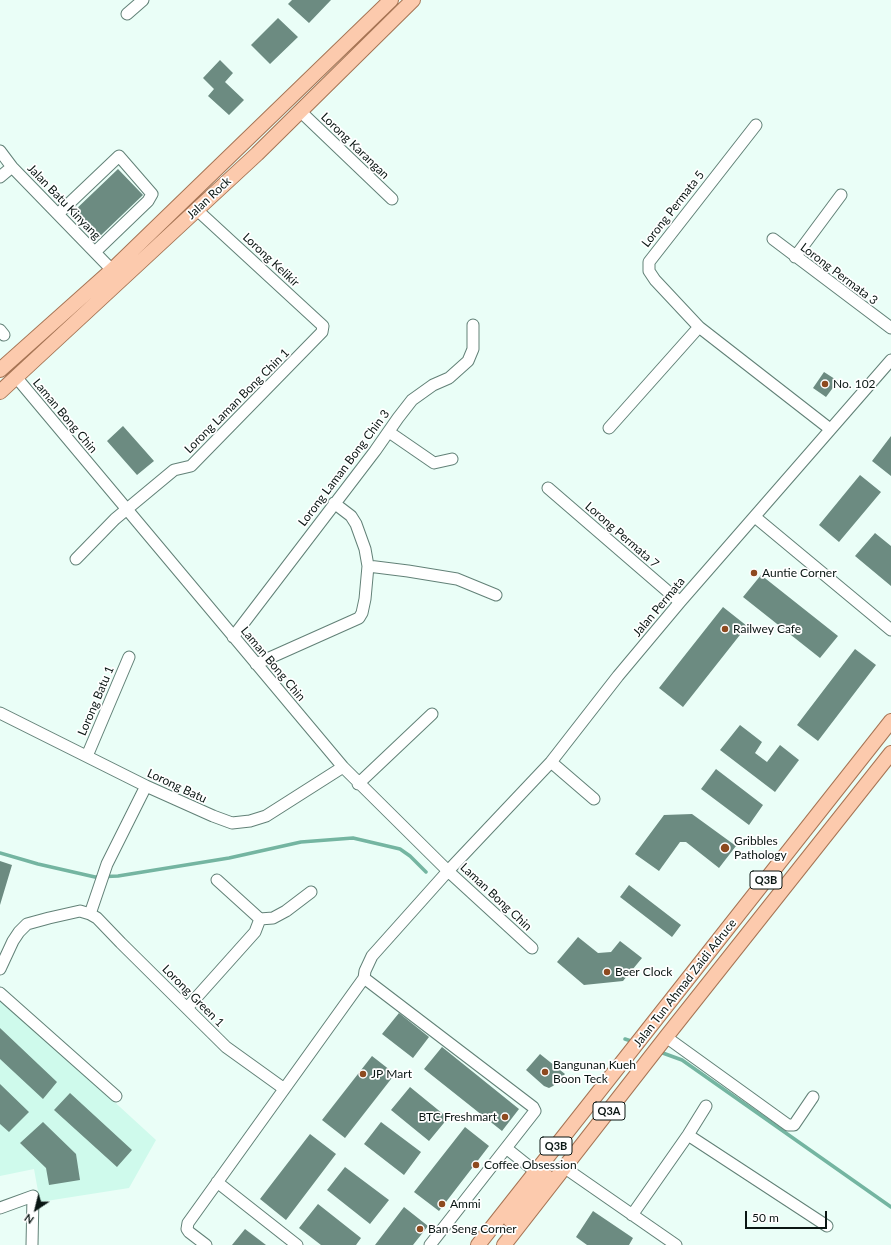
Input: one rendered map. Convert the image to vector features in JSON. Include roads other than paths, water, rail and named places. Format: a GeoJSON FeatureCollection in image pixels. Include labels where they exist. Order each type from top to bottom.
{"type":"FeatureCollection","features":[{"type":"Feature","properties":{"kind":"main road","name":"Jalan Rock"},"geometry":{"type":"LineString","coordinates":[[0,370],[112,270],[390,0]]}},
{"type":"Feature","properties":{"kind":"main road","name":"Jalan Rock"},"geometry":{"type":"LineString","coordinates":[[0,392],[300,111],[413,0]]}},
{"type":"Feature","properties":{"kind":"main road","name":"Jalan Tun Ahmad Zaidi Adruce"},"geometry":{"type":"LineString","coordinates":[[478,1245],[891,721]]}},
{"type":"Feature","properties":{"kind":"main road","name":"Jalan Tun Ahmad Zaidi Adruce"},"geometry":{"type":"LineString","coordinates":[[504,1245],[891,753]]}},
{"type":"Feature","properties":{"kind":"main road"},"geometry":{"type":"LineString","coordinates":[[489,1245],[553,1168],[565,1168]]}},
{"type":"Feature","properties":{"kind":"street"},"geometry":{"type":"LineString","coordinates":[[128,14],[143,0]]}},
{"type":"Feature","properties":{"kind":"street","name":"Lorong Karangan"},"geometry":{"type":"LineString","coordinates":[[300,111],[392,199]]}},
{"type":"Feature","properties":{"kind":"street","name":"Lorong Permata 5"},"geometry":{"type":"LineString","coordinates":[[756,125],[649,262],[649,271],[655,280],[699,327],[830,429]]}},
{"type":"Feature","properties":{"kind":"street","name":"Jalan Batu Kinyang"},"geometry":{"type":"LineString","coordinates":[[0,151],[12,167],[112,270]]}},
{"type":"Feature","properties":{"kind":"street"},"geometry":{"type":"LineString","coordinates":[[58,214],[119,156],[152,194],[148,201],[95,252]]}},
{"type":"Feature","properties":{"kind":"street"},"geometry":{"type":"LineString","coordinates":[[0,177],[12,167]]}},
{"type":"Feature","properties":{"kind":"street"},"geometry":{"type":"LineString","coordinates":[[794,257],[841,195]]}},
{"type":"Feature","properties":{"kind":"street","name":"Lorong Kelikir"},"geometry":{"type":"LineString","coordinates":[[196,209],[323,326],[322,332]]}},
{"type":"Feature","properties":{"kind":"street","name":"Lorong Permata 3"},"geometry":{"type":"LineString","coordinates":[[773,239],[794,257],[891,328]]}},
{"type":"Feature","properties":{"kind":"street","name":"Lorong Laman Bong Chin 3"},"geometry":{"type":"LineString","coordinates":[[233,637],[412,400],[433,385],[449,378],[468,361],[473,349],[473,325]]}},
{"type":"Feature","properties":{"kind":"street"},"geometry":{"type":"LineString","coordinates":[[609,428],[699,327]]}},
{"type":"Feature","properties":{"kind":"street","name":"Lorong Laman Bong Chin 1"},"geometry":{"type":"LineString","coordinates":[[76,559],[115,520],[174,470],[190,466],[322,332]]}},
{"type":"Feature","properties":{"kind":"street","name":"Jalan Permata"},"geometry":{"type":"LineString","coordinates":[[206,1245],[189,1232],[187,1229],[188,1223],[283,1088],[364,978],[365,971],[372,956],[448,871],[551,762],[618,676],[680,602],[891,360]]}},
{"type":"Feature","properties":{"kind":"street","name":"Laman Bong Chin"},"geometry":{"type":"LineString","coordinates":[[16,377],[358,784],[448,871],[532,948]]}},
{"type":"Feature","properties":{"kind":"street"},"geometry":{"type":"LineString","coordinates":[[389,432],[434,463],[452,459]]}},
{"type":"Feature","properties":{"kind":"street","name":"Lorong Permata 7"},"geometry":{"type":"LineString","coordinates":[[548,488],[680,602]]}},
{"type":"Feature","properties":{"kind":"street"},"geometry":{"type":"LineString","coordinates":[[256,664],[359,618],[362,613],[365,599],[368,566],[365,549],[352,516],[334,503]]}},
{"type":"Feature","properties":{"kind":"street"},"geometry":{"type":"LineString","coordinates":[[754,517],[891,630]]}},
{"type":"Feature","properties":{"kind":"street"},"geometry":{"type":"LineString","coordinates":[[368,566],[408,571],[457,580],[496,595]]}},
{"type":"Feature","properties":{"kind":"street","name":"Lorong Batu 1"},"geometry":{"type":"LineString","coordinates":[[87,756],[129,657]]}},
{"type":"Feature","properties":{"kind":"street","name":"Lorong Batu"},"geometry":{"type":"LineString","coordinates":[[0,713],[146,786],[232,823],[250,821],[266,816],[343,767]]}},
{"type":"Feature","properties":{"kind":"street"},"geometry":{"type":"LineString","coordinates":[[358,784],[432,714]]}},
{"type":"Feature","properties":{"kind":"street"},"geometry":{"type":"LineString","coordinates":[[551,762],[594,799]]}},
{"type":"Feature","properties":{"kind":"street"},"geometry":{"type":"LineString","coordinates":[[0,969],[13,940],[27,924],[80,911],[90,914],[106,864],[146,786]]}},
{"type":"Feature","properties":{"kind":"street"},"geometry":{"type":"LineString","coordinates":[[218,880],[260,919],[273,918],[286,911],[311,892]]}},
{"type":"Feature","properties":{"kind":"street","name":"Lorong Green 1"},"geometry":{"type":"LineString","coordinates":[[90,914],[97,918],[226,1047],[283,1088]]}},
{"type":"Feature","properties":{"kind":"street"},"geometry":{"type":"LineString","coordinates":[[187,1008],[255,932],[260,919]]}},
{"type":"Feature","properties":{"kind":"street"},"geometry":{"type":"LineString","coordinates":[[364,978],[391,997],[533,1107],[534,1111],[430,1245]]}},
{"type":"Feature","properties":{"kind":"street"},"geometry":{"type":"LineString","coordinates":[[0,993],[116,1096]]}},
{"type":"Feature","properties":{"kind":"street"},"geometry":{"type":"LineString","coordinates":[[660,1046],[788,1125],[794,1125],[813,1097]]}},
{"type":"Feature","properties":{"kind":"street"},"geometry":{"type":"LineString","coordinates":[[632,1215],[688,1135],[706,1106]]}},
{"type":"Feature","properties":{"kind":"street"},"geometry":{"type":"LineString","coordinates":[[688,1135],[828,1226]]}},
{"type":"Feature","properties":{"kind":"street"},"geometry":{"type":"LineString","coordinates":[[506,1148],[536,1172]]}},
{"type":"Feature","properties":{"kind":"street"},"geometry":{"type":"LineString","coordinates":[[565,1168],[676,1245]]}},
{"type":"Feature","properties":{"kind":"street"},"geometry":{"type":"LineString","coordinates":[[217,1182],[297,1245]]}},
{"type":"Feature","properties":{"kind":"street"},"geometry":{"type":"LineString","coordinates":[[0,1208],[33,1196],[32,1245]]}},
{"type":"Feature","properties":{"kind":"waterway"},"geometry":{"type":"LineString","coordinates":[[0,853],[38,864],[95,877],[118,876],[229,858],[301,842],[353,838],[400,849],[410,856],[426,872]]}},
{"type":"Feature","properties":{"kind":"waterway"},"geometry":{"type":"LineString","coordinates":[[625,1039],[634,1042]]}},
{"type":"Feature","properties":{"kind":"waterway"},"geometry":{"type":"LineString","coordinates":[[660,1052],[682,1060],[891,1207]]}},
{"type":"Feature","properties":{"kind":"place","name":"No. 102"},"geometry":{"type":"Point","coordinates":[825,384]}},
{"type":"Feature","properties":{"kind":"place","name":"Auntie Corner"},"geometry":{"type":"Point","coordinates":[754,573]}},
{"type":"Feature","properties":{"kind":"place","name":"Railwey Cafe"},"geometry":{"type":"Point","coordinates":[725,629]}},
{"type":"Feature","properties":{"kind":"place","name":"Gribbles Pathology"},"geometry":{"type":"Point","coordinates":[725,848]}},
{"type":"Feature","properties":{"kind":"place","name":"Beer Clock"},"geometry":{"type":"Point","coordinates":[607,972]}},
{"type":"Feature","properties":{"kind":"place","name":"Bangunan Kueh Boon Teck"},"geometry":{"type":"Point","coordinates":[545,1072]}},
{"type":"Feature","properties":{"kind":"place","name":"JP Mart"},"geometry":{"type":"Point","coordinates":[363,1074]}},
{"type":"Feature","properties":{"kind":"place","name":"BTC Freshmart"},"geometry":{"type":"Point","coordinates":[505,1117]}},
{"type":"Feature","properties":{"kind":"place","name":"Coffee Obsession"},"geometry":{"type":"Point","coordinates":[476,1165]}},
{"type":"Feature","properties":{"kind":"place","name":"Ammi"},"geometry":{"type":"Point","coordinates":[442,1204]}},
{"type":"Feature","properties":{"kind":"place","name":"Ban Seng Corner"},"geometry":{"type":"Point","coordinates":[420,1229]}}]}
